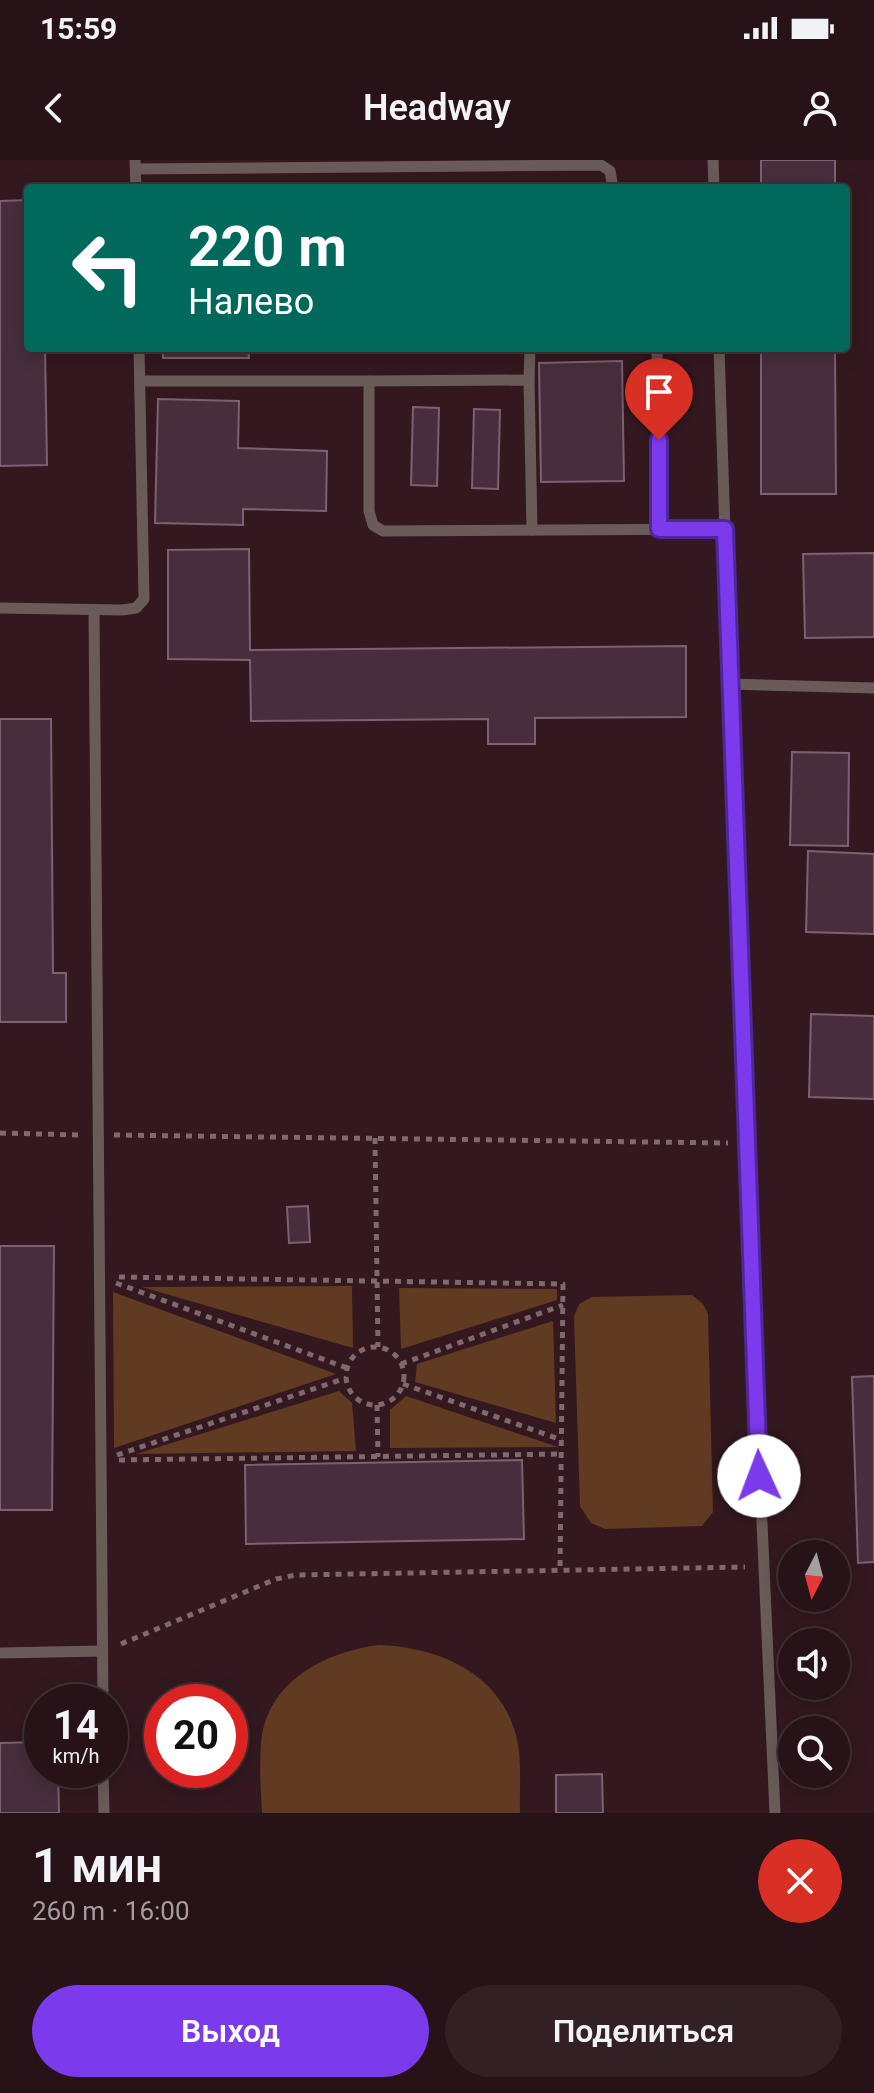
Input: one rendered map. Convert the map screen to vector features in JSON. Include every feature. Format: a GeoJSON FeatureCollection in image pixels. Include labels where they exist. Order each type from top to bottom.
{"type":"FeatureCollection","features":[{"type":"Feature","properties":{"kind":"lane"},"geometry":{"type":"LineString","coordinates":[[713,160],[714,184]]}},
{"type":"Feature","properties":{"kind":"lane"},"geometry":{"type":"LineString","coordinates":[[136,164],[601,165],[610,171],[612,184]]}},
{"type":"Feature","properties":{"kind":"lane"},"geometry":{"type":"LineString","coordinates":[[0,608],[136,608],[144,599],[139,352]]}},
{"type":"Feature","properties":{"kind":"lane"},"geometry":{"type":"LineString","coordinates":[[530,352],[532,530]]}},
{"type":"Feature","properties":{"kind":"lane"},"geometry":{"type":"LineString","coordinates":[[657,352],[659,529]]}},
{"type":"Feature","properties":{"kind":"lane"},"geometry":{"type":"LineString","coordinates":[[719,352],[745,1143],[775,1813]]}},
{"type":"Feature","properties":{"kind":"lane"},"geometry":{"type":"LineString","coordinates":[[140,381],[529,380]]}},
{"type":"Feature","properties":{"kind":"lane"},"geometry":{"type":"LineString","coordinates":[[369,381],[369,511],[373,525],[383,531],[725,529]]}},
{"type":"Feature","properties":{"kind":"lane"},"geometry":{"type":"LineString","coordinates":[[94,610],[103,1684]]}},
{"type":"Feature","properties":{"kind":"lane"},"geometry":{"type":"LineString","coordinates":[[730,684],[874,688]]}},
{"type":"Feature","properties":{"kind":"lane"},"geometry":{"type":"LineString","coordinates":[[0,1653],[102,1651]]}},
{"type":"Feature","properties":{"kind":"lane"},"geometry":{"type":"LineString","coordinates":[[103,1788],[104,1813]]}},
{"type":"Feature","properties":{"kind":"path"},"geometry":{"type":"LineString","coordinates":[[0,1133],[745,1143]]}},
{"type":"Feature","properties":{"kind":"path"},"geometry":{"type":"LineString","coordinates":[[375,1138],[378,1347]]}},
{"type":"Feature","properties":{"kind":"path"},"geometry":{"type":"LineString","coordinates":[[100,1277],[563,1284],[560,1571]]}},
{"type":"Feature","properties":{"kind":"path"},"geometry":{"type":"LineString","coordinates":[[100,1277],[347,1368]]}},
{"type":"Feature","properties":{"kind":"path"},"geometry":{"type":"LineString","coordinates":[[401,1364],[563,1305]]}},
{"type":"Feature","properties":{"kind":"path"},"geometry":{"type":"LineString","coordinates":[[378,1347],[392,1353],[401,1364],[403,1384],[391,1400],[377,1405],[367,1404],[354,1396],[346,1378],[347,1368],[359,1352],[378,1347]]}},
{"type":"Feature","properties":{"kind":"path"},"geometry":{"type":"LineString","coordinates":[[101,1461],[346,1378]]}},
{"type":"Feature","properties":{"kind":"path"},"geometry":{"type":"LineString","coordinates":[[403,1384],[562,1440]]}},
{"type":"Feature","properties":{"kind":"path"},"geometry":{"type":"LineString","coordinates":[[377,1405],[378,1457]]}},
{"type":"Feature","properties":{"kind":"path"},"geometry":{"type":"LineString","coordinates":[[101,1461],[562,1454]]}},
{"type":"Feature","properties":{"kind":"path"},"geometry":{"type":"LineString","coordinates":[[102,1651],[276,1579],[296,1575],[762,1567]]}},
{"type":"Feature","properties":{"kind":"shaded area"},"geometry":{"type":"Polygon","coordinates":[[[352,1286],[353,1348],[142,1287],[352,1286]]]}},
{"type":"Feature","properties":{"kind":"shaded area"},"geometry":{"type":"Polygon","coordinates":[[[399,1288],[557,1289],[557,1300],[401,1349],[399,1288]]]}},
{"type":"Feature","properties":{"kind":"shaded area"},"geometry":{"type":"Polygon","coordinates":[[[113,1292],[336,1374],[114,1448],[113,1292]]]}},
{"type":"Feature","properties":{"kind":"shaded area"},"geometry":{"type":"Polygon","coordinates":[[[692,1295],[703,1304],[708,1314],[713,1512],[702,1526],[605,1529],[591,1523],[580,1506],[574,1317],[579,1304],[592,1297],[692,1295]]]}},
{"type":"Feature","properties":{"kind":"shaded area"},"geometry":{"type":"Polygon","coordinates":[[[553,1321],[556,1423],[415,1382],[417,1364],[553,1321]]]}},
{"type":"Feature","properties":{"kind":"shaded area"},"geometry":{"type":"Polygon","coordinates":[[[339,1391],[352,1403],[356,1451],[136,1454],[339,1391]]]}},
{"type":"Feature","properties":{"kind":"shaded area"},"geometry":{"type":"Polygon","coordinates":[[[406,1396],[558,1447],[390,1448],[390,1410],[406,1396]]]}},
{"type":"Feature","properties":{"kind":"shaded area"},"geometry":{"type":"Polygon","coordinates":[[[379,1645],[422,1651],[443,1658],[480,1679],[495,1693],[507,1711],[515,1732],[520,1762],[520,1813],[262,1813],[261,1744],[265,1722],[274,1703],[286,1687],[319,1663],[379,1645]]]}},
{"type":"Feature","properties":{"kind":"building"},"geometry":{"type":"Polygon","coordinates":[[[761,160],[835,160],[835,184],[761,184],[761,160]]]}},
{"type":"Feature","properties":{"kind":"building"},"geometry":{"type":"Polygon","coordinates":[[[24,200],[24,352],[45,352],[47,465],[0,466],[0,201],[24,200]]]}},
{"type":"Feature","properties":{"kind":"building"},"geometry":{"type":"Polygon","coordinates":[[[163,352],[248,352],[249,358],[163,358],[163,352]]]}},
{"type":"Feature","properties":{"kind":"building"},"geometry":{"type":"Polygon","coordinates":[[[761,352],[835,352],[836,494],[761,494],[761,352]]]}},
{"type":"Feature","properties":{"kind":"building"},"geometry":{"type":"Polygon","coordinates":[[[622,361],[624,481],[541,482],[539,363],[622,361]]]}},
{"type":"Feature","properties":{"kind":"building"},"geometry":{"type":"Polygon","coordinates":[[[158,399],[239,401],[238,448],[327,451],[326,511],[243,509],[243,525],[155,523],[158,399]]]}},
{"type":"Feature","properties":{"kind":"building"},"geometry":{"type":"Polygon","coordinates":[[[413,407],[439,408],[437,486],[411,485],[413,407]]]}},
{"type":"Feature","properties":{"kind":"building"},"geometry":{"type":"Polygon","coordinates":[[[474,409],[500,410],[498,489],[472,488],[474,409]]]}},
{"type":"Feature","properties":{"kind":"building"},"geometry":{"type":"Polygon","coordinates":[[[249,549],[250,650],[686,646],[686,717],[535,718],[535,744],[488,744],[488,719],[251,721],[250,660],[168,659],[168,550],[249,549]]]}},
{"type":"Feature","properties":{"kind":"building"},"geometry":{"type":"Polygon","coordinates":[[[874,553],[874,637],[805,638],[803,554],[874,553]]]}},
{"type":"Feature","properties":{"kind":"building"},"geometry":{"type":"Polygon","coordinates":[[[0,719],[51,719],[53,973],[66,973],[66,1022],[0,1022],[0,719]]]}},
{"type":"Feature","properties":{"kind":"building"},"geometry":{"type":"Polygon","coordinates":[[[792,752],[849,753],[848,846],[790,845],[792,752]]]}},
{"type":"Feature","properties":{"kind":"building"},"geometry":{"type":"Polygon","coordinates":[[[808,851],[874,854],[874,934],[806,932],[808,851]]]}},
{"type":"Feature","properties":{"kind":"building"},"geometry":{"type":"Polygon","coordinates":[[[811,1014],[874,1016],[874,1099],[809,1097],[811,1014]]]}},
{"type":"Feature","properties":{"kind":"building"},"geometry":{"type":"Polygon","coordinates":[[[308,1206],[310,1242],[289,1243],[287,1207],[308,1206]]]}},
{"type":"Feature","properties":{"kind":"building"},"geometry":{"type":"Polygon","coordinates":[[[0,1246],[54,1246],[52,1510],[0,1510],[0,1246]]]}},
{"type":"Feature","properties":{"kind":"building"},"geometry":{"type":"Polygon","coordinates":[[[874,1376],[874,1562],[858,1563],[852,1377],[874,1376]]]}},
{"type":"Feature","properties":{"kind":"building"},"geometry":{"type":"Polygon","coordinates":[[[522,1460],[524,1539],[246,1544],[245,1465],[522,1460]]]}},
{"type":"Feature","properties":{"kind":"building"},"geometry":{"type":"Polygon","coordinates":[[[24,1742],[24,1788],[58,1788],[59,1813],[0,1813],[0,1743],[24,1742]]]}},
{"type":"Feature","properties":{"kind":"building"},"geometry":{"type":"Polygon","coordinates":[[[602,1774],[603,1813],[556,1813],[556,1775],[602,1774]]]}},
{"type":"Feature","properties":{"kind":"route"},"geometry":{"type":"LineString","coordinates":[[659,440],[659,529],[725,529],[759,1476]]}}]}
